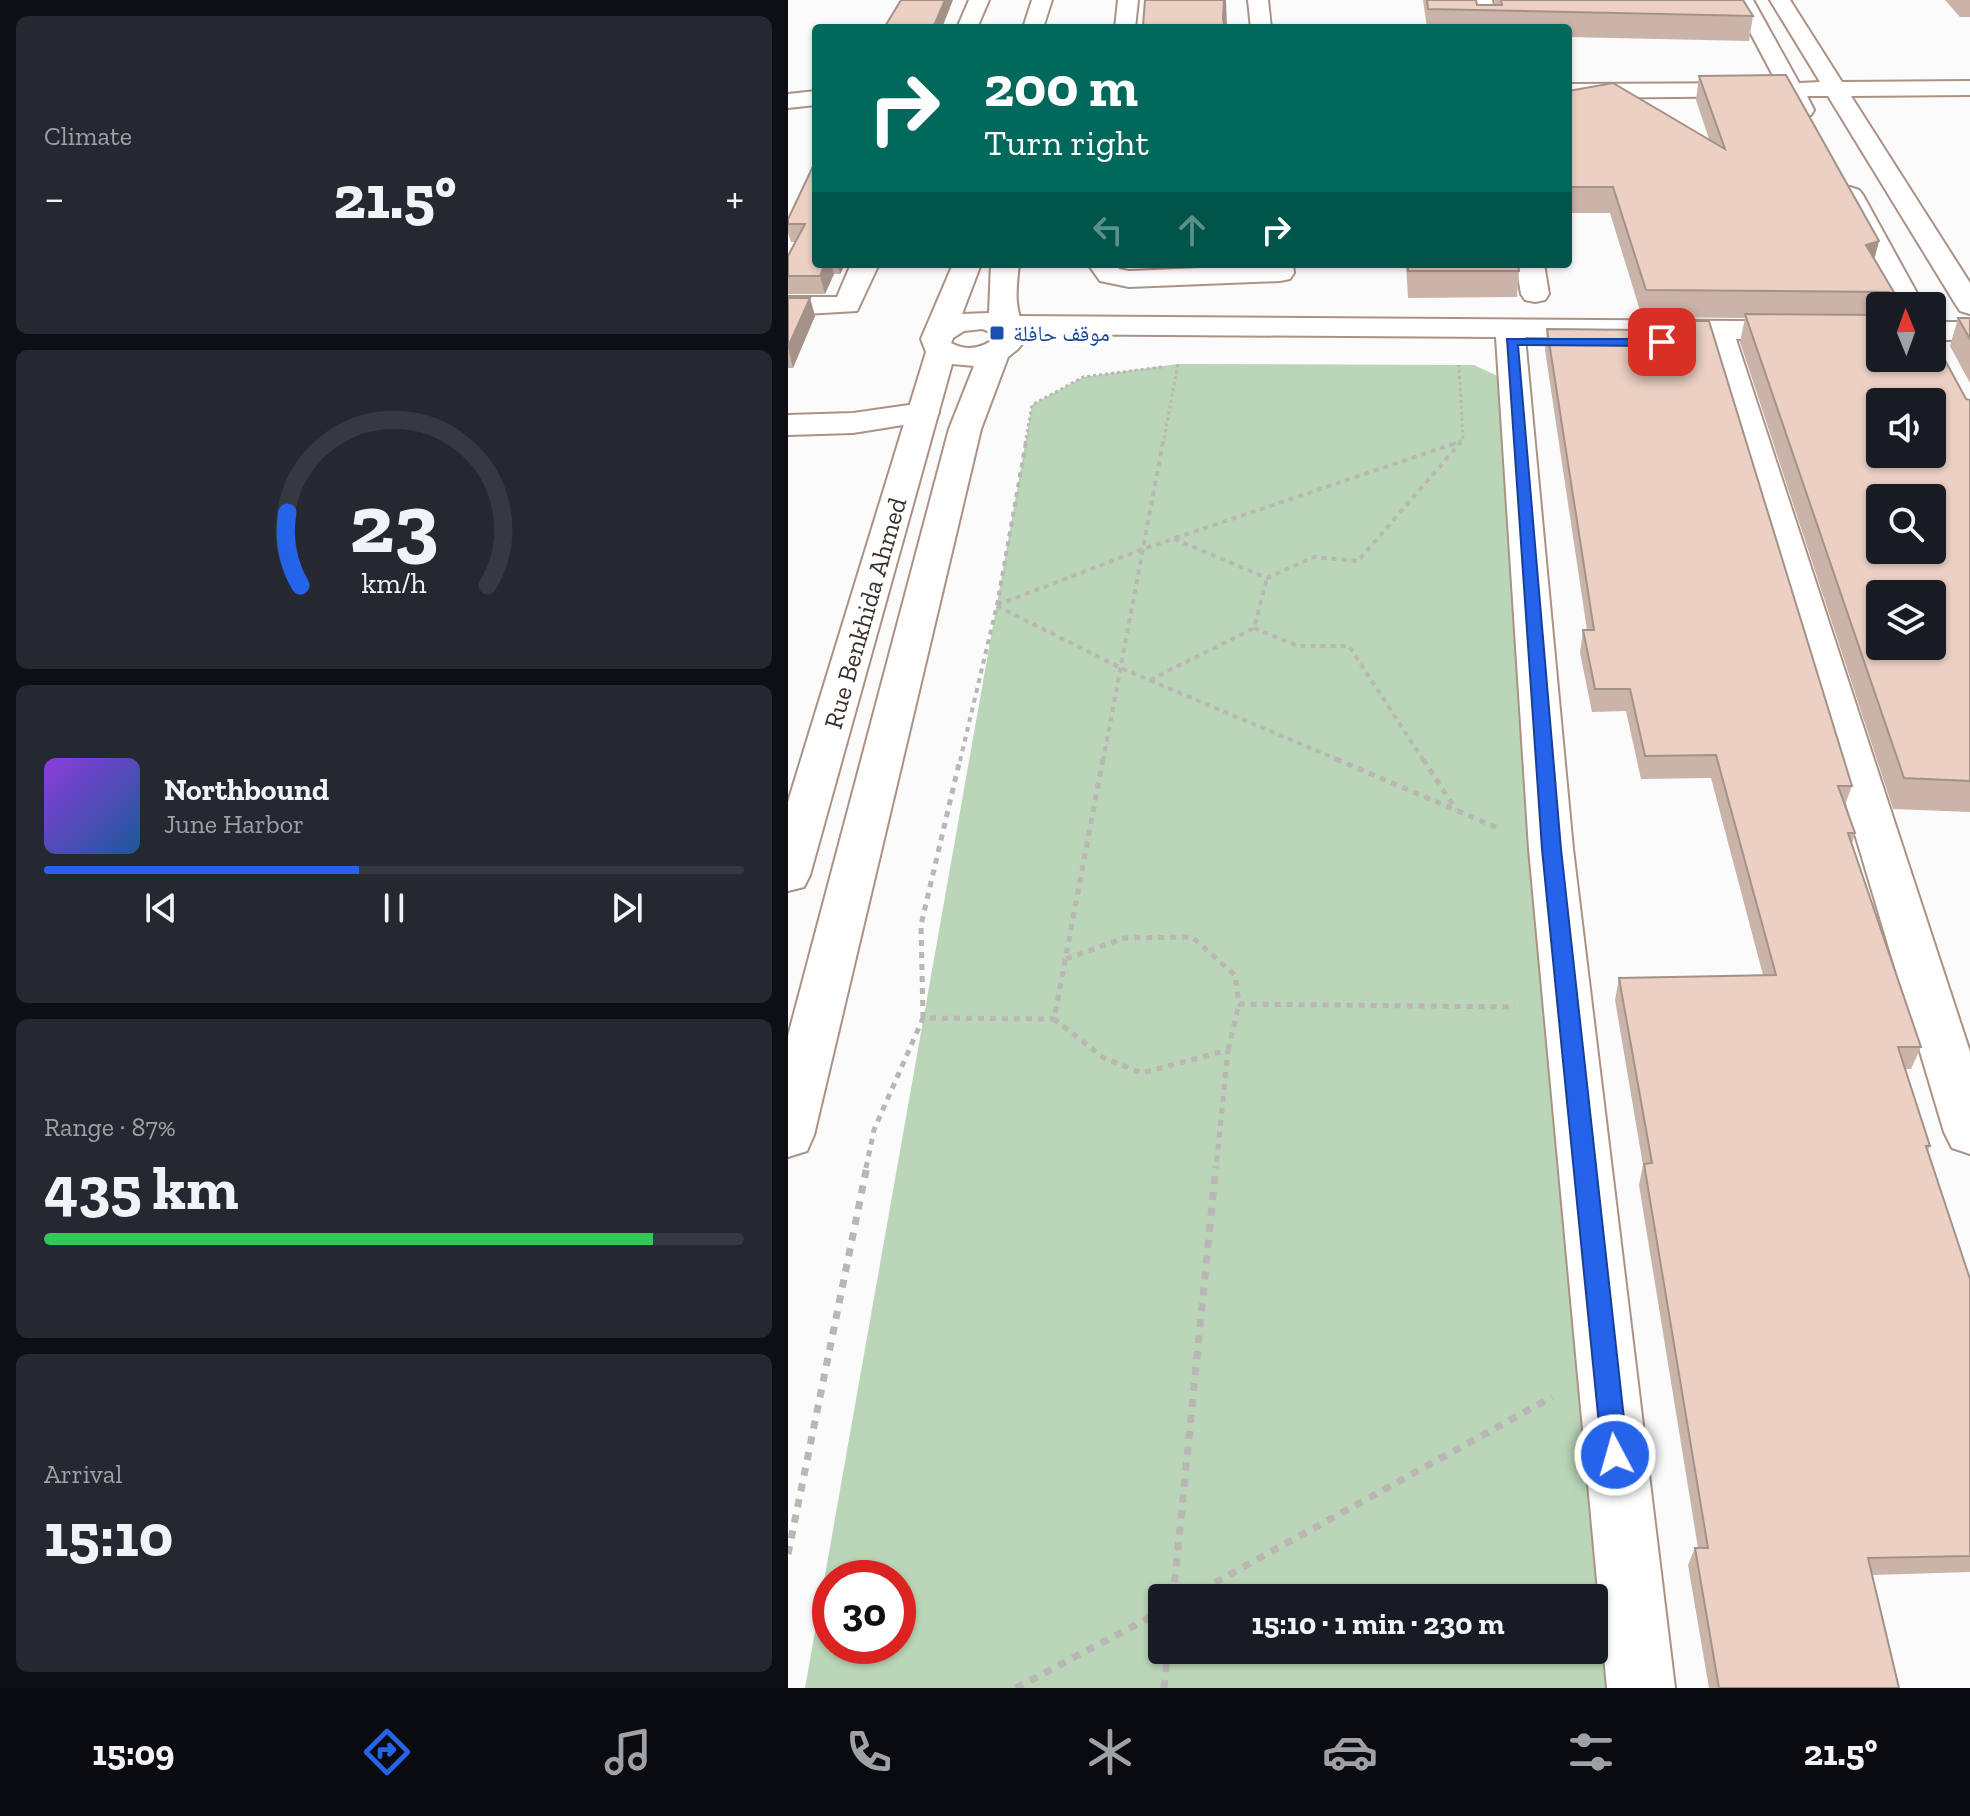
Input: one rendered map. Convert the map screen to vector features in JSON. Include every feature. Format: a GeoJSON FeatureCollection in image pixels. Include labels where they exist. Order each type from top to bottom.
{"type":"FeatureCollection","features":[{"type":"Feature","properties":{"kind":"street"},"geometry":{"type":"LineString","coordinates":[[969,24],[979,0]]}},
{"type":"Feature","properties":{"kind":"street"},"geometry":{"type":"LineString","coordinates":[[1034,24],[1042,0]]}},
{"type":"Feature","properties":{"kind":"street"},"geometry":{"type":"LineString","coordinates":[[1125,24],[1128,0]]}},
{"type":"Feature","properties":{"kind":"street"},"geometry":{"type":"LineString","coordinates":[[1258,0],[1261,24]]}},
{"type":"Feature","properties":{"kind":"street"},"geometry":{"type":"LineString","coordinates":[[1482,0],[1487,24]]}},
{"type":"Feature","properties":{"kind":"street"},"geometry":{"type":"LineString","coordinates":[[1743,0],[1814,130]]}},
{"type":"Feature","properties":{"kind":"street"},"geometry":{"type":"LineString","coordinates":[[1780,0],[1970,305]]}},
{"type":"Feature","properties":{"kind":"street"},"geometry":{"type":"LineString","coordinates":[[1572,91],[1970,88]]}},
{"type":"Feature","properties":{"kind":"street"},"geometry":{"type":"LineString","coordinates":[[788,101],[812,98]]}},
{"type":"Feature","properties":{"kind":"street"},"geometry":{"type":"LineString","coordinates":[[1836,171],[1902,292]]}},
{"type":"Feature","properties":{"kind":"street"},"geometry":{"type":"LineString","coordinates":[[788,306],[847,305],[863,268]]}},
{"type":"Feature","properties":{"kind":"street","name":"Rue Benkhida Ahmed"},"geometry":{"type":"LineString","coordinates":[[788,875],[923,413],[938,345],[966,268]]}},
{"type":"Feature","properties":{"kind":"street"},"geometry":{"type":"LineString","coordinates":[[788,1135],[965,429],[1003,336],[1005,268]]}},
{"type":"Feature","properties":{"kind":"street"},"geometry":{"type":"LineString","coordinates":[[1105,268],[1110,275],[1129,279],[1280,273],[1279,268]]}},
{"type":"Feature","properties":{"kind":"street"},"geometry":{"type":"LineString","coordinates":[[1529,268],[1519,321],[1551,849],[1641,1688]]}},
{"type":"Feature","properties":{"kind":"street"},"geometry":{"type":"LineString","coordinates":[[938,345],[971,357],[1003,336],[1118,340],[1519,321],[1866,331]]}},
{"type":"Feature","properties":{"kind":"street"},"geometry":{"type":"LineString","coordinates":[[1519,321],[1723,342],[1866,343]]}},
{"type":"Feature","properties":{"kind":"street"},"geometry":{"type":"LineString","coordinates":[[1946,340],[1970,331]]}},
{"type":"Feature","properties":{"kind":"street"},"geometry":{"type":"LineString","coordinates":[[1723,342],[1970,1132]]}},
{"type":"Feature","properties":{"kind":"street"},"geometry":{"type":"LineString","coordinates":[[1946,344],[1970,343]]}},
{"type":"Feature","properties":{"kind":"street"},"geometry":{"type":"LineString","coordinates":[[788,425],[853,423],[923,413]]}},
{"type":"Feature","properties":{"kind":"path"},"geometry":{"type":"LineString","coordinates":[[788,1554],[874,1130],[923,1018],[921,925],[997,605],[1032,405],[1083,377],[1178,364],[1054,1019]]}},
{"type":"Feature","properties":{"kind":"path"},"geometry":{"type":"LineString","coordinates":[[1173,539],[1267,578],[1314,557],[1358,561],[1463,440],[1459,365]]}},
{"type":"Feature","properties":{"kind":"path"},"geometry":{"type":"LineString","coordinates":[[997,605],[1143,549],[1463,440]]}},
{"type":"Feature","properties":{"kind":"path"},"geometry":{"type":"LineString","coordinates":[[1254,628],[1267,578]]}},
{"type":"Feature","properties":{"kind":"path"},"geometry":{"type":"LineString","coordinates":[[997,605],[1121,668],[1551,849]]}},
{"type":"Feature","properties":{"kind":"path"},"geometry":{"type":"LineString","coordinates":[[1150,680],[1254,628],[1298,646],[1349,646],[1458,812]]}},
{"type":"Feature","properties":{"kind":"path"},"geometry":{"type":"LineString","coordinates":[[1066,959],[1124,938],[1192,937],[1235,975],[1239,1004],[1228,1050],[1174,1584]]}},
{"type":"Feature","properties":{"kind":"path"},"geometry":{"type":"LineString","coordinates":[[1239,1004],[1568,1008]]}},
{"type":"Feature","properties":{"kind":"path"},"geometry":{"type":"LineString","coordinates":[[923,1018],[1054,1019],[1104,1058],[1142,1073],[1228,1050]]}},
{"type":"Feature","properties":{"kind":"path"},"geometry":{"type":"LineString","coordinates":[[1212,1584],[1605,1367]]}},
{"type":"Feature","properties":{"kind":"path"},"geometry":{"type":"LineString","coordinates":[[1016,1688],[1148,1618]]}},
{"type":"Feature","properties":{"kind":"path"},"geometry":{"type":"LineString","coordinates":[[1164,1688],[1167,1664]]}},
{"type":"Feature","properties":{"kind":"green space"},"geometry":{"type":"Polygon","coordinates":[[[1178,364],[1474,365],[1500,377],[1633,1688],[805,1688],[812,1648],[812,1664],[916,1664],[916,1560],[828,1560],[1032,405],[1083,377],[1178,364]]]}},
{"type":"Feature","properties":{"kind":"building"},"geometry":{"type":"Polygon","coordinates":[[[901,0],[945,0],[935,24],[886,24],[901,0]]]}},
{"type":"Feature","properties":{"kind":"building"},"geometry":{"type":"Polygon","coordinates":[[[1145,0],[1224,0],[1224,24],[1143,24],[1145,0]]]}},
{"type":"Feature","properties":{"kind":"building"},"geometry":{"type":"Polygon","coordinates":[[[1427,0],[1476,0],[1477,5],[1502,5],[1501,0],[1743,0],[1753,16],[1428,9],[1427,0]]]}},
{"type":"Feature","properties":{"kind":"building"},"geometry":{"type":"Polygon","coordinates":[[[1786,75],[1879,241],[1866,245],[1894,292],[1646,290],[1613,187],[1572,187],[1572,90],[1613,83],[1725,149],[1699,76],[1786,75]]]}},
{"type":"Feature","properties":{"kind":"building"},"geometry":{"type":"Polygon","coordinates":[[[812,168],[812,268],[823,268],[820,276],[788,276],[788,256],[805,224],[788,224],[812,168]]]}},
{"type":"Feature","properties":{"kind":"building"},"geometry":{"type":"Polygon","coordinates":[[[1408,268],[1519,268],[1519,271],[1408,271],[1408,268]]]}},
{"type":"Feature","properties":{"kind":"building"},"geometry":{"type":"Polygon","coordinates":[[[788,298],[810,298],[788,347],[788,298]]]}},
{"type":"Feature","properties":{"kind":"building"},"geometry":{"type":"Polygon","coordinates":[[[1745,314],[1866,315],[1866,372],[1946,372],[1946,362],[1966,399],[1970,400],[1970,781],[1904,778],[1745,314]]]}},
{"type":"Feature","properties":{"kind":"building"},"geometry":{"type":"Polygon","coordinates":[[[1958,318],[1970,318],[1970,339],[1958,318]]]}},
{"type":"Feature","properties":{"kind":"building"},"geometry":{"type":"Polygon","coordinates":[[[1652,321],[1709,321],[1852,786],[1838,786],[1855,833],[1848,833],[1921,1047],[1898,1047],[1930,1146],[1926,1146],[1970,1279],[1970,1556],[1868,1558],[1899,1688],[1719,1688],[1695,1548],[1708,1548],[1644,1164],[1652,1163],[1619,978],[1776,975],[1716,755],[1645,756],[1630,689],[1595,689],[1583,630],[1594,630],[1547,329],[1644,330],[1644,326],[1654,326],[1652,321]]]}},
{"type":"Feature","properties":{"kind":"place","name":"موقف حافلة"},"geometry":{"type":"Point","coordinates":[997,333]}},
{"type":"Feature","properties":{"kind":"route"},"geometry":{"type":"LineString","coordinates":[[1615,1455],[1551,849],[1511,342],[1662,342]]}}]}
